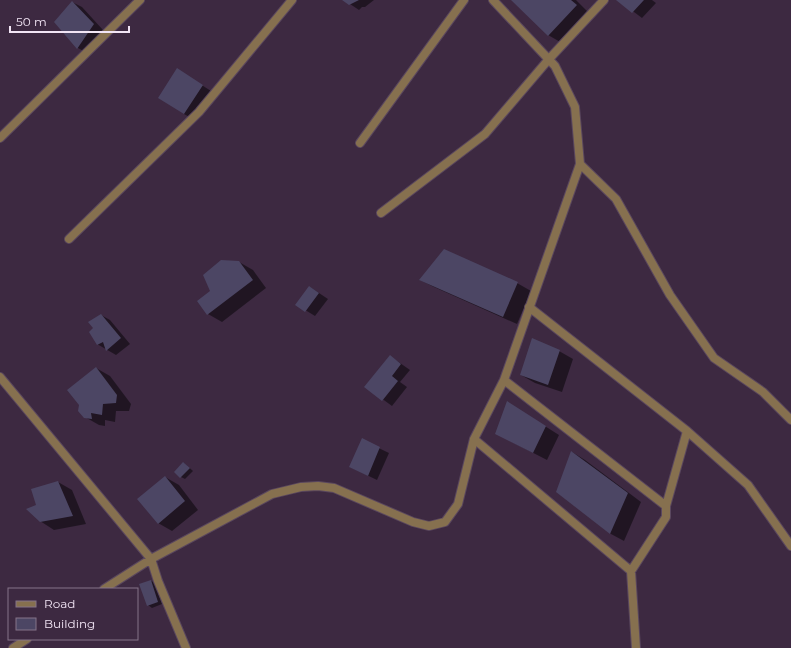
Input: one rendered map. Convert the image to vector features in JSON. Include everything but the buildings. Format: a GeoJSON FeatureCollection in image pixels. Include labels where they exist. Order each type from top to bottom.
{"type":"FeatureCollection","features":[{"type":"Feature","properties":{"kind":"street"},"geometry":{"type":"LineString","coordinates":[[0,138],[140,0]]}},
{"type":"Feature","properties":{"kind":"street"},"geometry":{"type":"LineString","coordinates":[[69,238],[199,112],[292,0]]}},
{"type":"Feature","properties":{"kind":"street"},"geometry":{"type":"LineString","coordinates":[[360,143],[464,0]]}},
{"type":"Feature","properties":{"kind":"street"},"geometry":{"type":"LineString","coordinates":[[106,588],[151,559],[272,494],[300,487],[318,486],[334,488],[413,522],[429,526],[446,522],[458,504],[474,439],[504,380],[580,164],[575,107],[555,66],[493,0]]}},
{"type":"Feature","properties":{"kind":"street"},"geometry":{"type":"LineString","coordinates":[[381,213],[485,134],[549,59],[604,0]]}},
{"type":"Feature","properties":{"kind":"street"},"geometry":{"type":"LineString","coordinates":[[580,164],[616,199],[670,296],[714,358],[762,392],[791,420]]}},
{"type":"Feature","properties":{"kind":"street"},"geometry":{"type":"LineString","coordinates":[[529,307],[687,431],[748,485],[791,546]]}},
{"type":"Feature","properties":{"kind":"street"},"geometry":{"type":"LineString","coordinates":[[0,377],[151,559],[158,581],[186,648]]}},
{"type":"Feature","properties":{"kind":"street"},"geometry":{"type":"LineString","coordinates":[[504,380],[666,506]]}},
{"type":"Feature","properties":{"kind":"street"},"geometry":{"type":"LineString","coordinates":[[636,648],[631,571],[666,517],[666,506],[687,431]]}},
{"type":"Feature","properties":{"kind":"street"},"geometry":{"type":"LineString","coordinates":[[474,439],[631,571]]}},
{"type":"Feature","properties":{"kind":"street"},"geometry":{"type":"LineString","coordinates":[[13,648],[25,640]]}}]}
